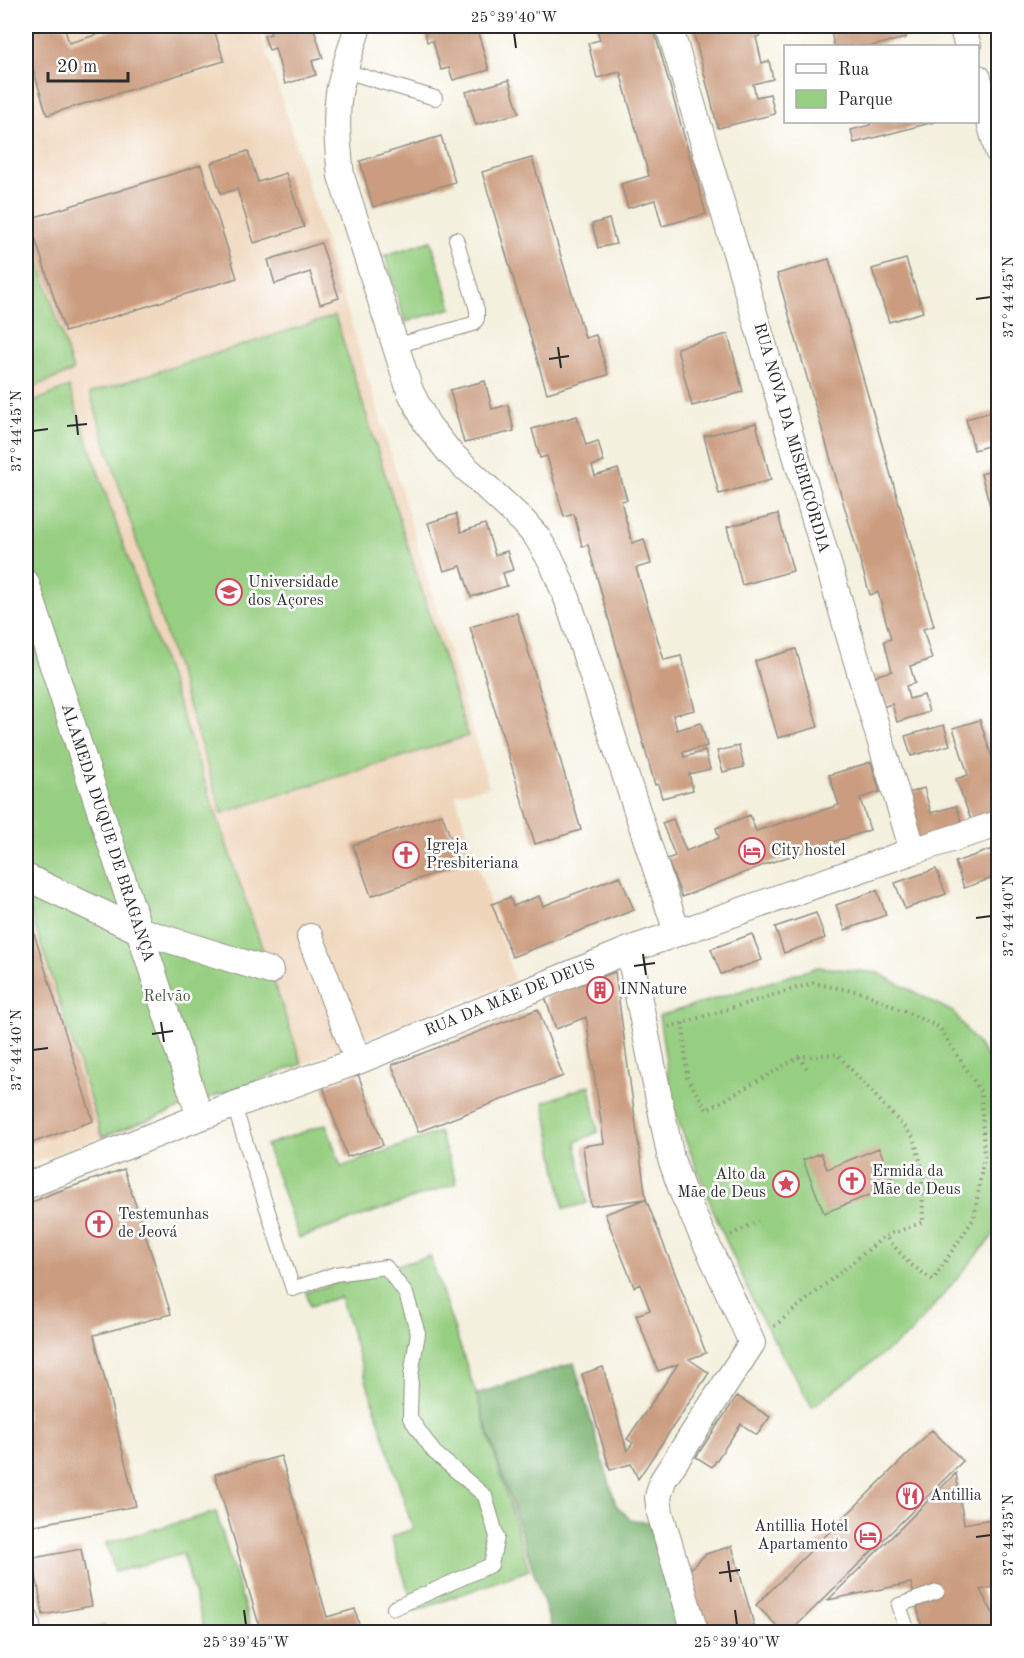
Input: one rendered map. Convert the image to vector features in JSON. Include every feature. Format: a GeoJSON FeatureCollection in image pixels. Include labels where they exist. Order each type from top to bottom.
{"type":"FeatureCollection","features":[{"type":"Feature","properties":{"kind":"street"},"geometry":{"type":"LineString","coordinates":[[358,26],[340,90],[337,113],[341,176],[410,391],[426,424],[450,453],[523,521],[552,562],[571,609],[677,932]]}},
{"type":"Feature","properties":{"kind":"street","name":"RUA NOVA DA MISERICÓRDIA"},"geometry":{"type":"LineString","coordinates":[[669,26],[913,851]]}},
{"type":"Feature","properties":{"kind":"street"},"geometry":{"type":"LineString","coordinates":[[962,26],[969,45]]}},
{"type":"Feature","properties":{"kind":"street"},"geometry":{"type":"LineString","coordinates":[[979,81],[999,151]]}},
{"type":"Feature","properties":{"kind":"street","name":"ALAMEDA DUQUE DE BRAGANÇA"},"geometry":{"type":"LineString","coordinates":[[26,583],[31,612],[201,1117]]}},
{"type":"Feature","properties":{"kind":"street","name":"RUA DA MÃE DE DEUS"},"geometry":{"type":"LineString","coordinates":[[26,1186],[201,1117],[358,1060],[677,932],[999,824]]}},
{"type":"Feature","properties":{"kind":"street"},"geometry":{"type":"LineString","coordinates":[[26,877],[138,930],[270,971]]}},
{"type":"Feature","properties":{"kind":"street"},"geometry":{"type":"LineString","coordinates":[[310,937],[358,1060]]}},
{"type":"Feature","properties":{"kind":"street"},"geometry":{"type":"LineString","coordinates":[[629,950],[671,1159],[683,1193],[752,1343],[663,1480],[658,1497],[660,1513],[695,1632]]}},
{"type":"Feature","properties":{"kind":"street"},"geometry":{"type":"LineString","coordinates":[[26,1620],[28,1632]]}},
{"type":"Feature","properties":{"kind":"lane"},"geometry":{"type":"LineString","coordinates":[[345,71],[435,98]]}},
{"type":"Feature","properties":{"kind":"lane"},"geometry":{"type":"LineString","coordinates":[[395,346],[473,324],[477,318],[477,310],[456,238]]}},
{"type":"Feature","properties":{"kind":"lane"},"geometry":{"type":"LineString","coordinates":[[234,1106],[293,1289],[335,1274],[386,1267],[406,1293],[418,1332],[411,1375],[410,1418],[434,1452],[485,1496],[497,1537],[491,1565],[394,1608]]}},
{"type":"Feature","properties":{"kind":"lane"},"geometry":{"type":"LineString","coordinates":[[908,1632],[899,1605],[937,1592]]}},
{"type":"Feature","properties":{"kind":"path"},"geometry":{"type":"LineString","coordinates":[[645,1034],[813,983],[864,993],[939,1027],[981,1092],[984,1156],[974,1218],[933,1280],[910,1264],[885,1236]]}},
{"type":"Feature","properties":{"kind":"path"},"geometry":{"type":"LineString","coordinates":[[683,1023],[687,1077],[707,1110],[799,1057],[837,1054],[914,1138],[922,1168],[923,1222],[885,1236],[839,1276],[752,1343]]}},
{"type":"Feature","properties":{"kind":"path"},"geometry":{"type":"LineString","coordinates":[[799,1057],[808,1070]]}},
{"type":"Feature","properties":{"kind":"path"},"geometry":{"type":"LineString","coordinates":[[709,1246],[758,1221]]}},
{"type":"Feature","properties":{"kind":"shaded area","name":"Universidade dos Açores"},"geometry":{"type":"Polygon","coordinates":[[[26,26],[259,26],[374,397],[489,787],[455,794],[515,981],[302,1064],[26,1165],[26,26]]]}},
{"type":"Feature","properties":{"kind":"green space"},"geometry":{"type":"Polygon","coordinates":[[[26,217],[73,371],[26,390],[26,217]]]}},
{"type":"Feature","properties":{"kind":"green space"},"geometry":{"type":"Polygon","coordinates":[[[431,241],[452,308],[405,322],[385,255],[431,241]]]}},
{"type":"Feature","properties":{"kind":"green space"},"geometry":{"type":"Polygon","coordinates":[[[335,316],[468,736],[222,813],[90,393],[335,316]]]}},
{"type":"Feature","properties":{"kind":"green space","name":"Relvão"},"geometry":{"type":"Polygon","coordinates":[[[69,387],[302,1064],[102,1137],[26,897],[26,405],[69,387]]]}},
{"type":"Feature","properties":{"kind":"green space"},"geometry":{"type":"Polygon","coordinates":[[[818,967],[878,973],[953,1012],[998,1071],[998,1230],[911,1333],[812,1407],[757,1310],[717,1220],[673,1108],[659,1016],[818,967]]]}},
{"type":"Feature","properties":{"kind":"green space"},"geometry":{"type":"Polygon","coordinates":[[[590,1085],[598,1132],[576,1142],[587,1203],[564,1209],[544,1102],[590,1085]]]}},
{"type":"Feature","properties":{"kind":"green space"},"geometry":{"type":"Polygon","coordinates":[[[326,1124],[341,1167],[439,1132],[457,1183],[299,1238],[266,1145],[326,1124]]]}},
{"type":"Feature","properties":{"kind":"green space"},"geometry":{"type":"Polygon","coordinates":[[[430,1256],[476,1394],[529,1570],[415,1611],[391,1537],[413,1529],[340,1297],[310,1306],[306,1292],[430,1256]]]}},
{"type":"Feature","properties":{"kind":"green space"},"geometry":{"type":"Polygon","coordinates":[[[574,1363],[616,1505],[631,1520],[656,1523],[688,1632],[553,1632],[476,1394],[574,1363]]]}},
{"type":"Feature","properties":{"kind":"green space"},"geometry":{"type":"Polygon","coordinates":[[[216,1512],[252,1632],[205,1632],[183,1554],[115,1572],[106,1543],[216,1512]]]}},
{"type":"Feature","properties":{"kind":"building"},"geometry":{"type":"Polygon","coordinates":[[[26,26],[64,26],[69,43],[126,26],[213,26],[224,61],[47,115],[26,46],[26,26]]]}},
{"type":"Feature","properties":{"kind":"building"},"geometry":{"type":"Polygon","coordinates":[[[268,26],[313,26],[323,58],[312,61],[316,75],[285,84],[275,48],[269,50],[264,36],[271,34],[268,26]]]}},
{"type":"Feature","properties":{"kind":"building"},"geometry":{"type":"Polygon","coordinates":[[[424,26],[476,26],[489,70],[453,80],[449,68],[441,70],[433,41],[427,42],[424,26]]]}},
{"type":"Feature","properties":{"kind":"building"},"geometry":{"type":"Polygon","coordinates":[[[596,26],[653,26],[706,214],[662,226],[655,200],[628,208],[621,184],[649,176],[620,72],[597,78],[588,43],[600,40],[596,26]]]}},
{"type":"Feature","properties":{"kind":"building"},"geometry":{"type":"Polygon","coordinates":[[[692,26],[757,26],[760,36],[756,37],[762,63],[769,61],[773,79],[753,84],[756,97],[770,94],[775,114],[718,128],[692,26]]]}},
{"type":"Feature","properties":{"kind":"building"},"geometry":{"type":"Polygon","coordinates":[[[830,26],[903,26],[906,38],[875,45],[834,45],[830,26]]]}},
{"type":"Feature","properties":{"kind":"building"},"geometry":{"type":"Polygon","coordinates":[[[509,80],[519,113],[476,125],[466,92],[509,80]]]}},
{"type":"Feature","properties":{"kind":"building"},"geometry":{"type":"Polygon","coordinates":[[[870,123],[930,123],[854,143],[851,130],[870,125],[870,123]]]}},
{"type":"Feature","properties":{"kind":"building"},"geometry":{"type":"Polygon","coordinates":[[[441,136],[455,182],[373,207],[360,161],[441,136]]]}},
{"type":"Feature","properties":{"kind":"building"},"geometry":{"type":"Polygon","coordinates":[[[248,151],[258,182],[286,173],[304,227],[254,243],[237,189],[221,194],[211,163],[248,151]]]}},
{"type":"Feature","properties":{"kind":"building"},"geometry":{"type":"Polygon","coordinates":[[[532,158],[585,338],[596,335],[608,375],[547,393],[482,172],[532,158]]]}},
{"type":"Feature","properties":{"kind":"building"},"geometry":{"type":"Polygon","coordinates":[[[201,165],[237,278],[65,332],[29,219],[201,165]]]}},
{"type":"Feature","properties":{"kind":"building"},"geometry":{"type":"Polygon","coordinates":[[[609,219],[616,244],[598,248],[592,224],[609,219]]]}},
{"type":"Feature","properties":{"kind":"building"},"geometry":{"type":"Polygon","coordinates":[[[321,243],[339,298],[320,304],[310,272],[275,284],[268,260],[321,243]]]}},
{"type":"Feature","properties":{"kind":"building"},"geometry":{"type":"Polygon","coordinates":[[[829,259],[934,626],[923,629],[932,659],[910,666],[915,683],[906,686],[909,699],[924,695],[929,712],[897,722],[892,704],[875,709],[866,678],[892,671],[884,641],[891,639],[878,592],[870,595],[777,274],[829,259]]]}},
{"type":"Feature","properties":{"kind":"building"},"geometry":{"type":"Polygon","coordinates":[[[906,259],[923,312],[889,322],[872,269],[906,259]]]}},
{"type":"Feature","properties":{"kind":"building"},"geometry":{"type":"Polygon","coordinates":[[[728,334],[743,392],[692,406],[677,348],[728,334]]]}},
{"type":"Feature","properties":{"kind":"building"},"geometry":{"type":"Polygon","coordinates":[[[485,381],[492,409],[508,405],[514,431],[464,443],[450,390],[485,381]]]}},
{"type":"Feature","properties":{"kind":"building"},"geometry":{"type":"Polygon","coordinates":[[[998,410],[998,443],[974,450],[966,419],[998,410]]]}},
{"type":"Feature","properties":{"kind":"building"},"geometry":{"type":"Polygon","coordinates":[[[577,416],[586,445],[598,441],[604,462],[592,466],[595,476],[618,469],[627,500],[621,501],[632,543],[644,539],[651,564],[636,568],[664,660],[681,656],[695,710],[673,715],[677,730],[701,723],[707,746],[683,752],[684,757],[705,751],[710,769],[689,774],[693,790],[662,798],[658,784],[655,785],[588,545],[582,546],[574,514],[564,517],[547,456],[540,458],[532,429],[577,416]]]}},
{"type":"Feature","properties":{"kind":"building"},"geometry":{"type":"Polygon","coordinates":[[[756,423],[771,480],[719,494],[704,436],[756,423]]]}},
{"type":"Feature","properties":{"kind":"building"},"geometry":{"type":"Polygon","coordinates":[[[998,469],[998,533],[981,474],[998,469]]]}},
{"type":"Feature","properties":{"kind":"building"},"geometry":{"type":"Polygon","coordinates":[[[456,514],[461,532],[485,524],[495,555],[507,551],[513,570],[503,573],[507,586],[471,597],[461,566],[444,571],[428,523],[456,514]]]}},
{"type":"Feature","properties":{"kind":"building"},"geometry":{"type":"Polygon","coordinates":[[[778,514],[793,571],[742,585],[727,527],[778,514]]]}},
{"type":"Feature","properties":{"kind":"building"},"geometry":{"type":"Polygon","coordinates":[[[517,613],[581,830],[535,844],[470,627],[517,613]]]}},
{"type":"Feature","properties":{"kind":"building"},"geometry":{"type":"Polygon","coordinates":[[[796,649],[818,727],[778,738],[755,661],[796,649]]]}},
{"type":"Feature","properties":{"kind":"building"},"geometry":{"type":"Polygon","coordinates":[[[980,720],[998,777],[998,811],[971,820],[956,779],[968,775],[953,728],[980,720]]]}},
{"type":"Feature","properties":{"kind":"building"},"geometry":{"type":"Polygon","coordinates":[[[944,725],[950,745],[911,756],[905,736],[944,725]]]}},
{"type":"Feature","properties":{"kind":"building"},"geometry":{"type":"Polygon","coordinates":[[[739,746],[744,767],[723,772],[717,751],[739,746]]]}},
{"type":"Feature","properties":{"kind":"building"},"geometry":{"type":"Polygon","coordinates":[[[871,762],[880,792],[860,798],[870,830],[769,863],[682,897],[667,859],[675,856],[662,823],[673,819],[686,851],[719,838],[716,828],[750,815],[756,831],[839,805],[829,775],[871,762]]]}},
{"type":"Feature","properties":{"kind":"building"},"geometry":{"type":"Polygon","coordinates":[[[924,788],[931,813],[956,806],[963,826],[914,841],[899,796],[924,788]]]}},
{"type":"Feature","properties":{"kind":"building","name":"Igreja Presbiteriana"},"geometry":{"type":"Polygon","coordinates":[[[442,814],[460,864],[371,896],[353,845],[442,814]]]}},
{"type":"Feature","properties":{"kind":"building"},"geometry":{"type":"Polygon","coordinates":[[[996,848],[998,876],[964,888],[955,862],[996,848]]]}},
{"type":"Feature","properties":{"kind":"building"},"geometry":{"type":"Polygon","coordinates":[[[936,869],[946,894],[905,909],[895,883],[936,869]]]}},
{"type":"Feature","properties":{"kind":"building"},"geometry":{"type":"Polygon","coordinates":[[[620,876],[634,910],[512,957],[492,904],[510,897],[513,906],[539,896],[543,906],[620,876]]]}},
{"type":"Feature","properties":{"kind":"building"},"geometry":{"type":"Polygon","coordinates":[[[877,890],[886,915],[845,930],[836,905],[877,890]]]}},
{"type":"Feature","properties":{"kind":"building"},"geometry":{"type":"Polygon","coordinates":[[[26,908],[93,1121],[26,1145],[26,908]]]}},
{"type":"Feature","properties":{"kind":"building"},"geometry":{"type":"Polygon","coordinates":[[[816,913],[825,938],[784,953],[775,927],[816,913]]]}},
{"type":"Feature","properties":{"kind":"building"},"geometry":{"type":"Polygon","coordinates":[[[752,934],[762,960],[721,974],[711,949],[752,934]]]}},
{"type":"Feature","properties":{"kind":"building"},"geometry":{"type":"Polygon","coordinates":[[[615,972],[646,1199],[591,1206],[583,1146],[604,1143],[586,1017],[556,1029],[545,997],[615,972]]]}},
{"type":"Feature","properties":{"kind":"building"},"geometry":{"type":"Polygon","coordinates":[[[538,1009],[563,1076],[418,1132],[392,1065],[538,1009]]]}},
{"type":"Feature","properties":{"kind":"building"},"geometry":{"type":"Polygon","coordinates":[[[358,1074],[383,1145],[347,1157],[323,1086],[358,1074]]]}},
{"type":"Feature","properties":{"kind":"building","name":"Ermida da Mãe de Deus"},"geometry":{"type":"Polygon","coordinates":[[[879,1148],[895,1185],[824,1213],[803,1160],[821,1153],[827,1169],[879,1148]]]}},
{"type":"Feature","properties":{"kind":"building"},"geometry":{"type":"Polygon","coordinates":[[[124,1169],[171,1314],[94,1335],[136,1506],[30,1526],[26,1503],[26,1205],[53,1193],[124,1169]]]}},
{"type":"Feature","properties":{"kind":"building"},"geometry":{"type":"Polygon","coordinates":[[[646,1199],[706,1353],[689,1359],[709,1373],[638,1479],[631,1464],[610,1470],[582,1374],[603,1367],[627,1451],[633,1443],[627,1439],[678,1364],[658,1371],[636,1315],[650,1310],[640,1284],[634,1287],[605,1214],[646,1199]]]}},
{"type":"Feature","properties":{"kind":"building"},"geometry":{"type":"Polygon","coordinates":[[[737,1396],[770,1417],[757,1435],[741,1424],[712,1467],[696,1457],[737,1396]]]}},
{"type":"Feature","properties":{"kind":"building"},"geometry":{"type":"Polygon","coordinates":[[[932,1430],[963,1461],[790,1632],[783,1632],[756,1605],[932,1430]]]}},
{"type":"Feature","properties":{"kind":"building"},"geometry":{"type":"Polygon","coordinates":[[[281,1456],[327,1617],[355,1609],[361,1632],[261,1632],[215,1474],[281,1456]]]}},
{"type":"Feature","properties":{"kind":"building"},"geometry":{"type":"Polygon","coordinates":[[[956,1473],[964,1524],[998,1518],[998,1586],[980,1590],[998,1622],[998,1632],[923,1632],[911,1583],[828,1600],[956,1473]]]}},
{"type":"Feature","properties":{"kind":"building"},"geometry":{"type":"Polygon","coordinates":[[[732,1546],[756,1632],[701,1632],[685,1574],[706,1554],[732,1546]]]}},
{"type":"Feature","properties":{"kind":"building"},"geometry":{"type":"Polygon","coordinates":[[[81,1549],[92,1606],[43,1615],[33,1558],[81,1549]]]}},
{"type":"Feature","properties":{"kind":"building"},"geometry":{"type":"Polygon","coordinates":[[[105,1625],[107,1632],[77,1632],[105,1625]]]}},
{"type":"Feature","properties":{"kind":"place","name":"Universidade dos Açores"},"geometry":{"type":"Point","coordinates":[229,592]}},
{"type":"Feature","properties":{"kind":"place","name":"City hostel"},"geometry":{"type":"Point","coordinates":[752,851]}},
{"type":"Feature","properties":{"kind":"place","name":"Igreja Presbiteriana"},"geometry":{"type":"Point","coordinates":[406,855]}},
{"type":"Feature","properties":{"kind":"place","name":"INNature"},"geometry":{"type":"Point","coordinates":[600,990]}},
{"type":"Feature","properties":{"kind":"place","name":"Ermida da Mãe de Deus"},"geometry":{"type":"Point","coordinates":[852,1181]}},
{"type":"Feature","properties":{"kind":"place","name":"Alto da Mãe de Deus"},"geometry":{"type":"Point","coordinates":[786,1184]}},
{"type":"Feature","properties":{"kind":"place","name":"Testemunhas de Jeová"},"geometry":{"type":"Point","coordinates":[99,1224]}},
{"type":"Feature","properties":{"kind":"place","name":"Antillia"},"geometry":{"type":"Point","coordinates":[910,1496]}},
{"type":"Feature","properties":{"kind":"place","name":"Antillia Hotel Apartamento"},"geometry":{"type":"Point","coordinates":[868,1536]}}]}
